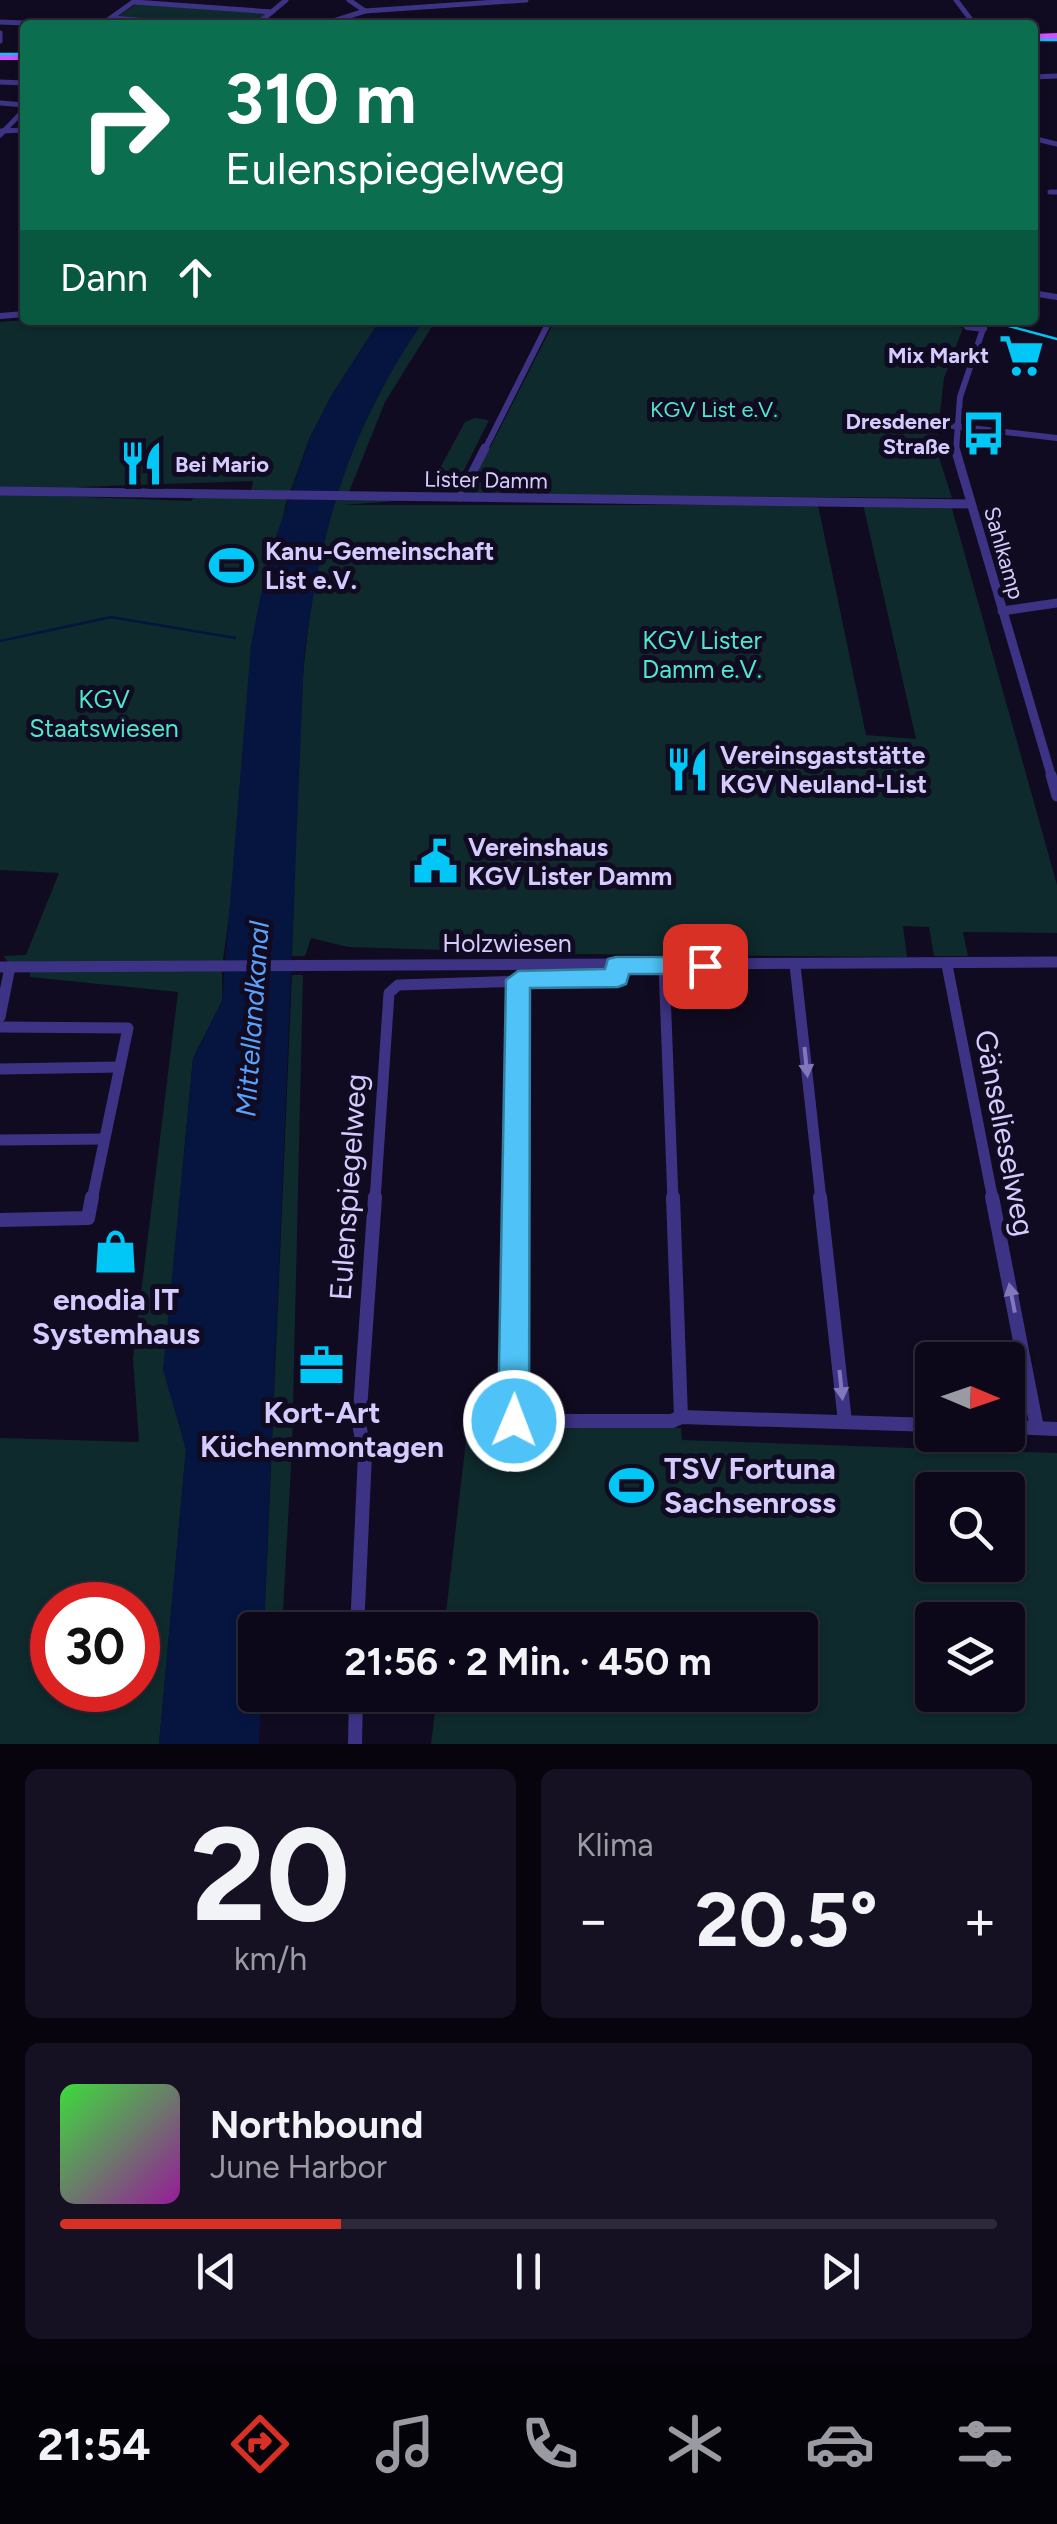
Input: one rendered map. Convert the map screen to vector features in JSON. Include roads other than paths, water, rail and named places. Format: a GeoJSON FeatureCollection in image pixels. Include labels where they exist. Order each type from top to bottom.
{"type":"FeatureCollection","features":[{"type":"Feature","properties":{"kind":"street"},"geometry":{"type":"LineString","coordinates":[[262,20],[286,0]]}},
{"type":"Feature","properties":{"kind":"street"},"geometry":{"type":"LineString","coordinates":[[349,0],[365,12]]}},
{"type":"Feature","properties":{"kind":"street"},"geometry":{"type":"LineString","coordinates":[[439,0],[444,6]]}},
{"type":"Feature","properties":{"kind":"street"},"geometry":{"type":"LineString","coordinates":[[338,20],[365,12],[526,0]]}},
{"type":"Feature","properties":{"kind":"street"},"geometry":{"type":"LineString","coordinates":[[956,0],[972,20]]}},
{"type":"Feature","properties":{"kind":"street"},"geometry":{"type":"LineString","coordinates":[[108,20],[135,1],[272,12]]}},
{"type":"Feature","properties":{"kind":"street"},"geometry":{"type":"LineString","coordinates":[[110,18],[135,20]]}},
{"type":"Feature","properties":{"kind":"street"},"geometry":{"type":"LineString","coordinates":[[0,33],[0,42]]}},
{"type":"Feature","properties":{"kind":"street"},"geometry":{"type":"LineString","coordinates":[[1,132],[20,112]]}},
{"type":"Feature","properties":{"kind":"street"},"geometry":{"type":"LineString","coordinates":[[460,497],[547,325]]}},
{"type":"Feature","properties":{"kind":"street","name":"Sahlkamp"},"geometry":{"type":"LineString","coordinates":[[985,325],[965,372],[953,426],[971,504],[1057,796]]}},
{"type":"Feature","properties":{"kind":"street"},"geometry":{"type":"LineString","coordinates":[[953,426],[1057,438]]}},
{"type":"Feature","properties":{"kind":"street","name":"Lister Damm"},"geometry":{"type":"LineString","coordinates":[[0,491],[971,504]]}},
{"type":"Feature","properties":{"kind":"street"},"geometry":{"type":"LineString","coordinates":[[1002,611],[1057,603]]}},
{"type":"Feature","properties":{"kind":"street","name":"Holzwiesen"},"geometry":{"type":"LineString","coordinates":[[5,967],[1057,962]]}},
{"type":"Feature","properties":{"kind":"street","name":"Eulenspiegelweg"},"geometry":{"type":"LineString","coordinates":[[358,1612],[365,1454],[359,1424],[389,993],[398,985],[618,978],[616,965]]}},
{"type":"Feature","properties":{"kind":"street"},"geometry":{"type":"LineString","coordinates":[[664,965],[681,1417]]}},
{"type":"Feature","properties":{"kind":"street"},"geometry":{"type":"LineString","coordinates":[[795,965],[845,1422]]}},
{"type":"Feature","properties":{"kind":"street","name":"Gänselieselweg"},"geometry":{"type":"LineString","coordinates":[[946,965],[1037,1428]]}},
{"type":"Feature","properties":{"kind":"street"},"geometry":{"type":"LineString","coordinates":[[0,1017],[5,967]]}},
{"type":"Feature","properties":{"kind":"street"},"geometry":{"type":"LineString","coordinates":[[518,980],[514,1421],[672,1421],[681,1417],[915,1424]]}},
{"type":"Feature","properties":{"kind":"street"},"geometry":{"type":"LineString","coordinates":[[0,1027],[126,1026],[88,1218],[0,1220]]}},
{"type":"Feature","properties":{"kind":"street"},"geometry":{"type":"LineString","coordinates":[[0,1069],[119,1068]]}},
{"type":"Feature","properties":{"kind":"street"},"geometry":{"type":"LineString","coordinates":[[0,1140],[104,1139]]}},
{"type":"Feature","properties":{"kind":"street"},"geometry":{"type":"LineString","coordinates":[[1025,1428],[1057,1429]]}},
{"type":"Feature","properties":{"kind":"street"},"geometry":{"type":"LineString","coordinates":[[355,1744],[356,1712]]}},
{"type":"Feature","properties":{"kind":"water","name":"Mittellandkanal"},"geometry":{"type":"Polygon","coordinates":[[[377,325],[421,325],[376,401],[342,480],[320,564],[304,656],[265,1612],[238,1612],[238,1712],[260,1712],[259,1744],[159,1744],[186,1449],[163,1370],[193,1058],[222,1001],[251,645],[267,563],[310,437],[377,325]]]}},
{"type":"Feature","properties":{"kind":"waterway"},"geometry":{"type":"LineString","coordinates":[[0,641],[111,617],[235,638]]}},
{"type":"Feature","properties":{"kind":"tram line"},"geometry":{"type":"LineString","coordinates":[[1038,40],[1057,40]]}},
{"type":"Feature","properties":{"kind":"tram line"},"geometry":{"type":"LineString","coordinates":[[0,54],[20,54]]}},
{"type":"Feature","properties":{"kind":"tram line"},"geometry":{"type":"LineString","coordinates":[[1005,325],[1057,339]]}},
{"type":"Feature","properties":{"kind":"place","name":"Mix Markt"},"geometry":{"type":"Point","coordinates":[1022,355]}},
{"type":"Feature","properties":{"kind":"place","name":"Dresdener Straße"},"geometry":{"type":"Point","coordinates":[983,434]}},
{"type":"Feature","properties":{"kind":"place","name":"Bei Mario"},"geometry":{"type":"Point","coordinates":[142,464]}},
{"type":"Feature","properties":{"kind":"place","name":"Kanu-Gemeinschaft List e.V."},"geometry":{"type":"Point","coordinates":[232,565]}},
{"type":"Feature","properties":{"kind":"place","name":"Vereinsgaststätte KGV Neuland-List"},"geometry":{"type":"Point","coordinates":[687,769]}},
{"type":"Feature","properties":{"kind":"place","name":"Vereinshaus KGV Lister Damm"},"geometry":{"type":"Point","coordinates":[435,861]}},
{"type":"Feature","properties":{"kind":"place","name":"enodia IT Systemhaus"},"geometry":{"type":"Point","coordinates":[116,1252]}},
{"type":"Feature","properties":{"kind":"place","name":"Kort-Art Küchenmontagen"},"geometry":{"type":"Point","coordinates":[322,1365]}},
{"type":"Feature","properties":{"kind":"place","name":"TSV Fortuna Sachsenross"},"geometry":{"type":"Point","coordinates":[631,1485]}},
{"type":"Feature","properties":{"kind":"park label","name":"KGV List e.V."},"geometry":{"type":"Point","coordinates":[714,409]}},
{"type":"Feature","properties":{"kind":"park label","name":"KGV Lister Damm e.V."},"geometry":{"type":"Point","coordinates":[702,654]}},
{"type":"Feature","properties":{"kind":"park label","name":"KGV Staatswiesen"},"geometry":{"type":"Point","coordinates":[104,714]}}]}
